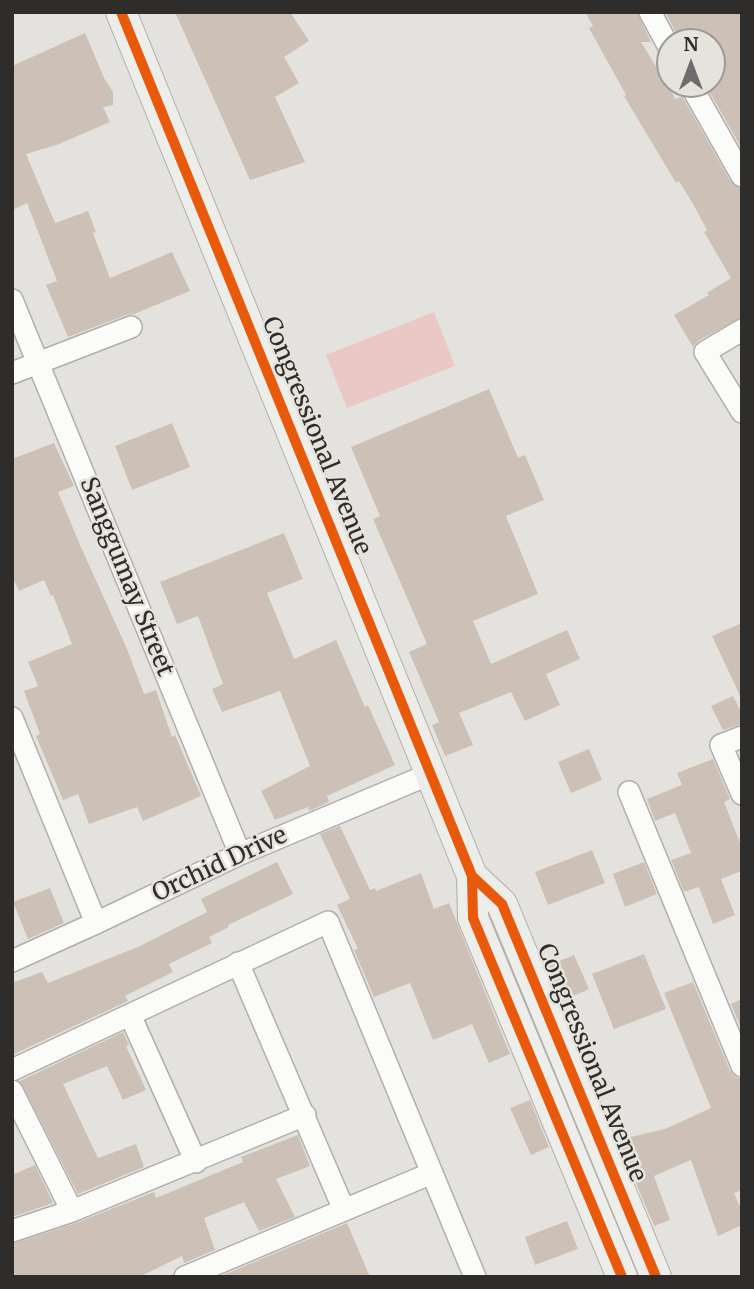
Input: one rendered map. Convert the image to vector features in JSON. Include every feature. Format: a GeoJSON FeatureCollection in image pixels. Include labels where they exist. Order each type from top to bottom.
{"type":"FeatureCollection","features":[{"type":"Feature","properties":{"kind":"main road","name":"Congressional Avenue"},"geometry":{"type":"LineString","coordinates":[[121,12],[472,876],[473,918],[622,1277]]}},
{"type":"Feature","properties":{"kind":"main road","name":"Congressional Avenue"},"geometry":{"type":"LineString","coordinates":[[472,876],[502,904],[656,1277]]}},
{"type":"Feature","properties":{"kind":"street"},"geometry":{"type":"LineString","coordinates":[[650,12],[659,28]]}},
{"type":"Feature","properties":{"kind":"street"},"geometry":{"type":"LineString","coordinates":[[698,98],[742,177]]}},
{"type":"Feature","properties":{"kind":"street","name":"Sanggumay Street"},"geometry":{"type":"LineString","coordinates":[[12,300],[240,854]]}},
{"type":"Feature","properties":{"kind":"street"},"geometry":{"type":"LineString","coordinates":[[12,373],[131,327]]}},
{"type":"Feature","properties":{"kind":"street"},"geometry":{"type":"LineString","coordinates":[[742,330],[705,352],[742,412]]}},
{"type":"Feature","properties":{"kind":"street"},"geometry":{"type":"LineString","coordinates":[[12,718],[96,923]]}},
{"type":"Feature","properties":{"kind":"street"},"geometry":{"type":"LineString","coordinates":[[742,737],[721,745],[742,794]]}},
{"type":"Feature","properties":{"kind":"street","name":"Orchid Drive"},"geometry":{"type":"LineString","coordinates":[[12,961],[240,854],[430,774]]}},
{"type":"Feature","properties":{"kind":"street"},"geometry":{"type":"LineString","coordinates":[[629,792],[742,1066]]}},
{"type":"Feature","properties":{"kind":"street"},"geometry":{"type":"LineString","coordinates":[[12,1070],[328,922],[472,1276]]}},
{"type":"Feature","properties":{"kind":"street"},"geometry":{"type":"LineString","coordinates":[[238,963],[344,1210]]}},
{"type":"Feature","properties":{"kind":"street"},"geometry":{"type":"LineString","coordinates":[[130,1014],[196,1161]]}},
{"type":"Feature","properties":{"kind":"street"},"geometry":{"type":"LineString","coordinates":[[12,1091],[72,1211]]}},
{"type":"Feature","properties":{"kind":"street"},"geometry":{"type":"LineString","coordinates":[[12,1231],[72,1211],[305,1115]]}},
{"type":"Feature","properties":{"kind":"street"},"geometry":{"type":"LineString","coordinates":[[185,1277],[432,1173]]}},
{"type":"Feature","properties":{"kind":"shaded area"},"geometry":{"type":"Polygon","coordinates":[[[434,312],[455,366],[347,408],[326,355],[434,312]]]}},
{"type":"Feature","properties":{"kind":"building"},"geometry":{"type":"Polygon","coordinates":[[[175,12],[290,12],[309,41],[284,57],[299,83],[275,97],[305,162],[250,180],[175,12]]]}},
{"type":"Feature","properties":{"kind":"building"},"geometry":{"type":"Polygon","coordinates":[[[585,12],[637,12],[651,42],[641,42],[656,67],[656,98],[683,98],[731,182],[742,189],[742,317],[698,341],[693,347],[674,315],[709,295],[707,293],[731,278],[704,232],[707,230],[693,204],[679,181],[676,183],[624,96],[626,95],[589,28],[593,26],[585,12]]]}},
{"type":"Feature","properties":{"kind":"building"},"geometry":{"type":"Polygon","coordinates":[[[665,12],[742,12],[742,149],[713,98],[726,98],[726,28],[674,28],[665,12]]]}},
{"type":"Feature","properties":{"kind":"building"},"geometry":{"type":"Polygon","coordinates":[[[85,33],[104,78],[113,92],[113,105],[103,107],[110,122],[59,144],[26,154],[55,223],[88,211],[96,232],[93,233],[110,278],[172,252],[190,291],[68,337],[46,285],[57,281],[27,203],[12,210],[12,66],[85,33]]]}},
{"type":"Feature","properties":{"kind":"building"},"geometry":{"type":"Polygon","coordinates":[[[489,389],[518,458],[525,455],[544,500],[506,516],[538,594],[473,621],[491,664],[567,630],[580,659],[546,674],[560,705],[525,721],[511,692],[459,713],[473,745],[445,756],[432,725],[439,722],[409,652],[427,644],[373,519],[380,516],[351,447],[489,389]]]}},
{"type":"Feature","properties":{"kind":"building"},"geometry":{"type":"Polygon","coordinates":[[[172,423],[190,467],[132,490],[115,446],[172,423]]]}},
{"type":"Feature","properties":{"kind":"building"},"geometry":{"type":"Polygon","coordinates":[[[54,443],[74,486],[58,492],[80,545],[127,649],[144,694],[156,690],[172,737],[175,735],[201,796],[143,821],[137,807],[89,824],[78,794],[63,800],[36,736],[40,734],[24,691],[38,686],[28,662],[72,644],[53,595],[51,596],[44,580],[19,591],[12,576],[12,459],[54,443]]]}},
{"type":"Feature","properties":{"kind":"building"},"geometry":{"type":"Polygon","coordinates":[[[284,533],[303,579],[267,593],[294,659],[336,640],[365,707],[368,705],[395,765],[327,796],[329,802],[309,811],[308,807],[275,820],[261,791],[310,766],[280,691],[222,712],[212,689],[223,684],[198,616],[177,624],[160,582],[284,533]]]}},
{"type":"Feature","properties":{"kind":"building"},"geometry":{"type":"Polygon","coordinates":[[[742,623],[742,700],[712,636],[742,623]]]}},
{"type":"Feature","properties":{"kind":"building"},"geometry":{"type":"Polygon","coordinates":[[[733,696],[742,714],[742,724],[723,730],[711,706],[733,696]]]}},
{"type":"Feature","properties":{"kind":"building"},"geometry":{"type":"Polygon","coordinates":[[[589,749],[602,780],[571,793],[558,762],[589,749]]]}},
{"type":"Feature","properties":{"kind":"building"},"geometry":{"type":"Polygon","coordinates":[[[713,759],[730,799],[724,802],[742,848],[742,871],[721,879],[735,915],[713,924],[699,887],[684,892],[671,860],[691,853],[675,813],[655,821],[647,799],[682,785],[677,773],[713,759]]]}},
{"type":"Feature","properties":{"kind":"building"},"geometry":{"type":"Polygon","coordinates":[[[340,826],[370,890],[375,888],[376,891],[421,873],[434,909],[449,903],[510,1054],[489,1063],[472,1024],[433,1040],[410,983],[374,997],[354,950],[358,949],[337,905],[350,899],[320,834],[340,826]]]}},
{"type":"Feature","properties":{"kind":"building"},"geometry":{"type":"Polygon","coordinates":[[[592,850],[605,883],[548,905],[535,872],[592,850]]]}},
{"type":"Feature","properties":{"kind":"building"},"geometry":{"type":"Polygon","coordinates":[[[277,862],[293,894],[209,937],[212,943],[169,964],[173,972],[125,996],[128,1001],[12,1055],[12,983],[42,972],[48,983],[140,946],[207,912],[201,899],[277,862]]]}},
{"type":"Feature","properties":{"kind":"building"},"geometry":{"type":"Polygon","coordinates":[[[644,862],[657,894],[625,907],[613,874],[644,862]]]}},
{"type":"Feature","properties":{"kind":"building"},"geometry":{"type":"Polygon","coordinates":[[[50,888],[64,923],[28,939],[13,902],[50,888]]]}},
{"type":"Feature","properties":{"kind":"building"},"geometry":{"type":"Polygon","coordinates":[[[644,954],[666,1009],[614,1029],[592,974],[644,954]]]}},
{"type":"Feature","properties":{"kind":"building"},"geometry":{"type":"Polygon","coordinates":[[[574,955],[589,989],[562,1001],[547,966],[574,955]]]}},
{"type":"Feature","properties":{"kind":"building"},"geometry":{"type":"Polygon","coordinates":[[[693,982],[730,1071],[735,1077],[742,1079],[742,1190],[734,1193],[742,1211],[742,1225],[718,1236],[691,1160],[654,1176],[670,1220],[654,1226],[618,1140],[665,1129],[711,1108],[664,993],[693,982]]]}},
{"type":"Feature","properties":{"kind":"building"},"geometry":{"type":"Polygon","coordinates":[[[742,999],[742,1031],[731,1004],[742,999]]]}},
{"type":"Feature","properties":{"kind":"building"},"geometry":{"type":"Polygon","coordinates":[[[123,1032],[129,1045],[126,1046],[146,1090],[123,1100],[107,1066],[63,1084],[98,1158],[136,1144],[144,1167],[78,1194],[20,1081],[123,1032]]]}},
{"type":"Feature","properties":{"kind":"building"},"geometry":{"type":"Polygon","coordinates":[[[530,1100],[549,1147],[531,1155],[510,1108],[530,1100]]]}},
{"type":"Feature","properties":{"kind":"building"},"geometry":{"type":"Polygon","coordinates":[[[298,1135],[310,1166],[276,1179],[295,1217],[259,1231],[244,1202],[204,1218],[215,1250],[184,1263],[182,1256],[139,1277],[12,1277],[12,1244],[76,1223],[154,1192],[156,1198],[243,1162],[241,1157],[298,1135]]]}},
{"type":"Feature","properties":{"kind":"building"},"geometry":{"type":"Polygon","coordinates":[[[35,1165],[53,1203],[12,1217],[12,1175],[35,1165]]]}},
{"type":"Feature","properties":{"kind":"building"},"geometry":{"type":"Polygon","coordinates":[[[567,1221],[578,1249],[535,1265],[525,1237],[567,1221]]]}},
{"type":"Feature","properties":{"kind":"building"},"geometry":{"type":"Polygon","coordinates":[[[347,1223],[370,1277],[221,1276],[347,1223]]]}},
{"type":"Feature","properties":{"kind":"cycle path"},"geometry":{"type":"LineString","coordinates":[[121,12],[472,876],[473,918],[622,1277]]}},
{"type":"Feature","properties":{"kind":"cycle path"},"geometry":{"type":"LineString","coordinates":[[472,876],[502,904],[656,1277]]}}]}
